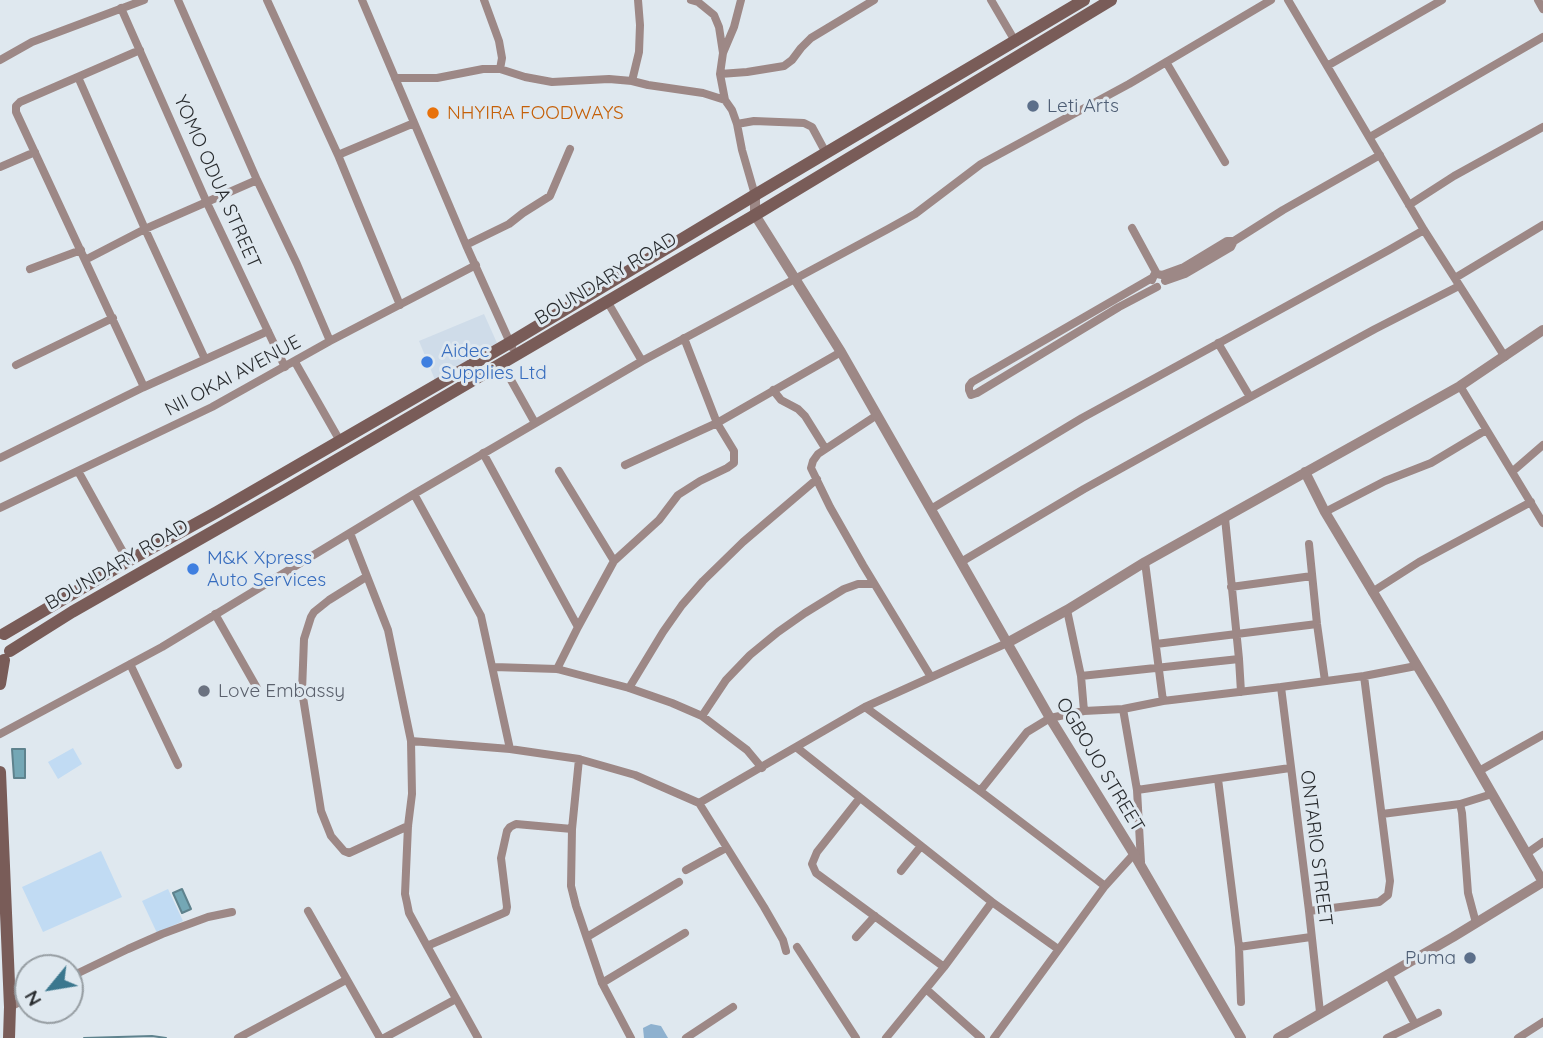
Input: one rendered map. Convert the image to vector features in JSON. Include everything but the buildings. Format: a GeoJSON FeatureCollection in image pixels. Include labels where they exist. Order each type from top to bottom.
{"type":"FeatureCollection","features":[{"type":"Feature","properties":{"kind":"main road","name":"BOUNDARY ROAD"},"geometry":{"type":"LineString","coordinates":[[2,634],[510,342],[1084,0]]}},
{"type":"Feature","properties":{"kind":"main road","name":"BOUNDARY ROAD"},"geometry":{"type":"LineString","coordinates":[[5,657],[72,612],[502,365],[1111,0]]}},
{"type":"Feature","properties":{"kind":"main road"},"geometry":{"type":"LineString","coordinates":[[0,684],[9,642],[2,634]]}},
{"type":"Feature","properties":{"kind":"main road"},"geometry":{"type":"LineString","coordinates":[[0,772],[4,985],[10,1007],[9,1038]]}},
{"type":"Feature","properties":{"kind":"street"},"geometry":{"type":"LineString","coordinates":[[0,60],[32,42],[144,0]]}},
{"type":"Feature","properties":{"kind":"street"},"geometry":{"type":"LineString","coordinates":[[178,0],[330,341]]}},
{"type":"Feature","properties":{"kind":"street"},"geometry":{"type":"LineString","coordinates":[[268,0],[338,155],[400,305]]}},
{"type":"Feature","properties":{"kind":"street"},"geometry":{"type":"LineString","coordinates":[[362,0],[516,356]]}},
{"type":"Feature","properties":{"kind":"street"},"geometry":{"type":"LineString","coordinates":[[484,0],[499,41],[502,58],[500,69]]}},
{"type":"Feature","properties":{"kind":"street"},"geometry":{"type":"LineString","coordinates":[[632,81],[639,52],[638,0]]}},
{"type":"Feature","properties":{"kind":"street"},"geometry":{"type":"LineString","coordinates":[[691,0],[698,2],[714,15],[723,53]]}},
{"type":"Feature","properties":{"kind":"street"},"geometry":{"type":"LineString","coordinates":[[741,0],[723,53],[720,74],[724,100],[732,110],[737,124],[755,195],[755,215]]}},
{"type":"Feature","properties":{"kind":"street"},"geometry":{"type":"LineString","coordinates":[[720,74],[784,66],[811,38],[873,0]]}},
{"type":"Feature","properties":{"kind":"street"},"geometry":{"type":"LineString","coordinates":[[991,0],[1015,41]]}},
{"type":"Feature","properties":{"kind":"street"},"geometry":{"type":"LineString","coordinates":[[0,734],[162,647],[414,494],[642,361],[915,214],[981,164],[1085,109],[1271,0]]}},
{"type":"Feature","properties":{"kind":"street"},"geometry":{"type":"LineString","coordinates":[[1288,0],[1424,230],[1505,357]]}},
{"type":"Feature","properties":{"kind":"street"},"geometry":{"type":"LineString","coordinates":[[1327,66],[1442,0]]}},
{"type":"Feature","properties":{"kind":"street"},"geometry":{"type":"LineString","coordinates":[[1538,0],[1543,9]]}},
{"type":"Feature","properties":{"kind":"street","name":"YOMO ODUA STREET"},"geometry":{"type":"LineString","coordinates":[[121,9],[207,203],[285,367]]}},
{"type":"Feature","properties":{"kind":"street"},"geometry":{"type":"LineString","coordinates":[[1370,137],[1543,37]]}},
{"type":"Feature","properties":{"kind":"street"},"geometry":{"type":"LineString","coordinates":[[141,50],[20,102],[16,106],[16,112],[144,387]]}},
{"type":"Feature","properties":{"kind":"street"},"geometry":{"type":"LineString","coordinates":[[1166,62],[1225,162]]}},
{"type":"Feature","properties":{"kind":"street"},"geometry":{"type":"LineString","coordinates":[[395,78],[437,78],[483,69],[500,69],[552,82],[609,79],[632,81],[703,93],[724,100]]}},
{"type":"Feature","properties":{"kind":"street"},"geometry":{"type":"LineString","coordinates":[[78,77],[205,359]]}},
{"type":"Feature","properties":{"kind":"street"},"geometry":{"type":"LineString","coordinates":[[737,124],[754,121],[808,124],[826,153]]}},
{"type":"Feature","properties":{"kind":"street"},"geometry":{"type":"LineString","coordinates":[[338,155],[414,123]]}},
{"type":"Feature","properties":{"kind":"street"},"geometry":{"type":"LineString","coordinates":[[1409,205],[1454,176],[1543,127]]}},
{"type":"Feature","properties":{"kind":"street"},"geometry":{"type":"LineString","coordinates":[[466,245],[509,224],[550,196],[570,149]]}},
{"type":"Feature","properties":{"kind":"street"},"geometry":{"type":"LineString","coordinates":[[0,167],[35,152]]}},
{"type":"Feature","properties":{"kind":"street"},"geometry":{"type":"LineString","coordinates":[[1158,279],[1119,307],[977,393],[971,394],[968,386],[972,382],[1158,279],[1184,267],[1227,241],[1234,241],[1380,155]]}},
{"type":"Feature","properties":{"kind":"street"},"geometry":{"type":"LineString","coordinates":[[85,260],[145,229],[257,180]]}},
{"type":"Feature","properties":{"kind":"street","name":"OGBOJO STREET"},"geometry":{"type":"LineString","coordinates":[[755,215],[841,352],[1050,718],[1241,1038]]}},
{"type":"Feature","properties":{"kind":"street"},"geometry":{"type":"LineString","coordinates":[[961,562],[1084,489],[1457,282],[1543,225]]}},
{"type":"Feature","properties":{"kind":"street"},"geometry":{"type":"LineString","coordinates":[[1132,228],[1158,279]]}},
{"type":"Feature","properties":{"kind":"street"},"geometry":{"type":"LineString","coordinates":[[931,509],[1082,418],[1424,230]]}},
{"type":"Feature","properties":{"kind":"street"},"geometry":{"type":"LineString","coordinates":[[30,269],[81,250]]}},
{"type":"Feature","properties":{"kind":"street","name":"NII OKAI AVENUE"},"geometry":{"type":"LineString","coordinates":[[0,508],[212,407],[330,341],[476,265]]}},
{"type":"Feature","properties":{"kind":"street"},"geometry":{"type":"LineString","coordinates":[[607,301],[642,361]]}},
{"type":"Feature","properties":{"kind":"street"},"geometry":{"type":"LineString","coordinates":[[16,365],[113,318]]}},
{"type":"Feature","properties":{"kind":"street"},"geometry":{"type":"LineString","coordinates":[[699,803],[865,707],[1007,643],[1068,610],[1145,562],[1460,386],[1543,330]]}},
{"type":"Feature","properties":{"kind":"street"},"geometry":{"type":"LineString","coordinates":[[0,458],[144,387],[268,331]]}},
{"type":"Feature","properties":{"kind":"street"},"geometry":{"type":"LineString","coordinates":[[557,669],[614,561],[659,520],[678,495],[734,463],[734,451],[717,423],[684,338]]}},
{"type":"Feature","properties":{"kind":"street"},"geometry":{"type":"LineString","coordinates":[[1218,343],[1251,397]]}},
{"type":"Feature","properties":{"kind":"street"},"geometry":{"type":"LineString","coordinates":[[625,465],[717,423],[841,352]]}},
{"type":"Feature","properties":{"kind":"street"},"geometry":{"type":"LineString","coordinates":[[295,362],[341,441]]}},
{"type":"Feature","properties":{"kind":"street"},"geometry":{"type":"LineString","coordinates":[[502,365],[535,423]]}},
{"type":"Feature","properties":{"kind":"street"},"geometry":{"type":"LineString","coordinates":[[1460,386],[1543,523]]}},
{"type":"Feature","properties":{"kind":"street"},"geometry":{"type":"LineString","coordinates":[[773,390],[781,400],[805,416],[825,448]]}},
{"type":"Feature","properties":{"kind":"street"},"geometry":{"type":"LineString","coordinates":[[877,415],[825,448],[813,461],[811,468],[863,565],[931,677]]}},
{"type":"Feature","properties":{"kind":"street"},"geometry":{"type":"LineString","coordinates":[[1325,512],[1385,481],[1431,463],[1486,430]]}},
{"type":"Feature","properties":{"kind":"street"},"geometry":{"type":"LineString","coordinates":[[1513,471],[1543,445]]}},
{"type":"Feature","properties":{"kind":"street"},"geometry":{"type":"LineString","coordinates":[[483,453],[578,627]]}},
{"type":"Feature","properties":{"kind":"street"},"geometry":{"type":"LineString","coordinates":[[78,471],[128,561]]}},
{"type":"Feature","properties":{"kind":"street"},"geometry":{"type":"LineString","coordinates":[[559,471],[614,561]]}},
{"type":"Feature","properties":{"kind":"street"},"geometry":{"type":"LineString","coordinates":[[1278,1038],[1543,882],[1325,512],[1305,472]]}},
{"type":"Feature","properties":{"kind":"street"},"geometry":{"type":"LineString","coordinates":[[629,688],[663,632],[703,581],[743,542],[817,479]]}},
{"type":"Feature","properties":{"kind":"street"},"geometry":{"type":"LineString","coordinates":[[414,494],[481,616],[510,749]]}},
{"type":"Feature","properties":{"kind":"street"},"geometry":{"type":"LineString","coordinates":[[1372,592],[1419,562],[1531,502]]}},
{"type":"Feature","properties":{"kind":"street"},"geometry":{"type":"LineString","coordinates":[[1225,518],[1241,692]]}},
{"type":"Feature","properties":{"kind":"street"},"geometry":{"type":"LineString","coordinates":[[350,533],[387,630],[411,741],[412,794],[405,894],[409,914],[478,1038]]}},
{"type":"Feature","properties":{"kind":"street"},"geometry":{"type":"LineString","coordinates":[[1309,544],[1325,681]]}},
{"type":"Feature","properties":{"kind":"street"},"geometry":{"type":"LineString","coordinates":[[1145,562],[1163,701]]}},
{"type":"Feature","properties":{"kind":"street"},"geometry":{"type":"LineString","coordinates":[[858,584],[863,565]]}},
{"type":"Feature","properties":{"kind":"street"},"geometry":{"type":"LineString","coordinates":[[1231,587],[1312,576]]}},
{"type":"Feature","properties":{"kind":"street"},"geometry":{"type":"LineString","coordinates":[[366,577],[314,612],[304,639],[302,691],[321,811],[331,836],[349,853],[408,826]]}},
{"type":"Feature","properties":{"kind":"street"},"geometry":{"type":"LineString","coordinates":[[702,716],[726,680],[750,655],[796,619],[844,589],[858,584],[874,583]]}},
{"type":"Feature","properties":{"kind":"street"},"geometry":{"type":"LineString","coordinates":[[1068,610],[1081,676],[1084,711]]}},
{"type":"Feature","properties":{"kind":"street"},"geometry":{"type":"LineString","coordinates":[[215,614],[257,688]]}},
{"type":"Feature","properties":{"kind":"street"},"geometry":{"type":"LineString","coordinates":[[1156,644],[1317,624]]}},
{"type":"Feature","properties":{"kind":"street"},"geometry":{"type":"LineString","coordinates":[[1081,676],[1239,659]]}},
{"type":"Feature","properties":{"kind":"street"},"geometry":{"type":"LineString","coordinates":[[130,664],[178,765]]}},
{"type":"Feature","properties":{"kind":"street"},"geometry":{"type":"LineString","coordinates":[[980,791],[1027,732],[1050,718],[1084,711],[1123,709],[1163,701],[1364,676],[1416,666]]}},
{"type":"Feature","properties":{"kind":"street"},"geometry":{"type":"LineString","coordinates":[[494,667],[557,669],[629,688],[672,703],[702,716],[747,750],[762,768]]}},
{"type":"Feature","properties":{"kind":"street"},"geometry":{"type":"LineString","coordinates":[[1309,911],[1379,902],[1388,895],[1390,881],[1364,676]]}},
{"type":"Feature","properties":{"kind":"street","name":"ONTARIO STREET"},"geometry":{"type":"LineString","coordinates":[[1281,687],[1320,1012]]}},
{"type":"Feature","properties":{"kind":"street"},"geometry":{"type":"LineString","coordinates":[[865,707],[1105,886]]}},
{"type":"Feature","properties":{"kind":"street"},"geometry":{"type":"LineString","coordinates":[[1123,709],[1138,790],[1141,869]]}},
{"type":"Feature","properties":{"kind":"street"},"geometry":{"type":"LineString","coordinates":[[1479,771],[1543,735]]}},
{"type":"Feature","properties":{"kind":"street"},"geometry":{"type":"LineString","coordinates":[[411,741],[510,749],[579,759],[635,775],[699,803],[764,907],[783,940],[786,951]]}},
{"type":"Feature","properties":{"kind":"street"},"geometry":{"type":"LineString","coordinates":[[796,747],[992,902],[1058,949]]}},
{"type":"Feature","properties":{"kind":"street"},"geometry":{"type":"LineString","coordinates":[[579,759],[572,829],[571,886],[603,983],[631,1038]]}},
{"type":"Feature","properties":{"kind":"street"},"geometry":{"type":"LineString","coordinates":[[1138,790],[1290,768]]}},
{"type":"Feature","properties":{"kind":"street"},"geometry":{"type":"LineString","coordinates":[[1218,779],[1239,947],[1241,1002]]}},
{"type":"Feature","properties":{"kind":"street"},"geometry":{"type":"LineString","coordinates":[[1382,814],[1460,804],[1492,794]]}},
{"type":"Feature","properties":{"kind":"street"},"geometry":{"type":"LineString","coordinates":[[859,799],[817,852],[812,864],[816,873],[944,967]]}},
{"type":"Feature","properties":{"kind":"street"},"geometry":{"type":"LineString","coordinates":[[1460,804],[1468,893],[1476,923]]}},
{"type":"Feature","properties":{"kind":"street"},"geometry":{"type":"LineString","coordinates":[[427,946],[506,912],[501,858],[510,827],[516,824],[572,829]]}},
{"type":"Feature","properties":{"kind":"street"},"geometry":{"type":"LineString","coordinates":[[1526,854],[1543,842]]}},
{"type":"Feature","properties":{"kind":"street"},"geometry":{"type":"LineString","coordinates":[[901,871],[921,846]]}},
{"type":"Feature","properties":{"kind":"street"},"geometry":{"type":"LineString","coordinates":[[686,870],[726,848]]}},
{"type":"Feature","properties":{"kind":"street"},"geometry":{"type":"LineString","coordinates":[[994,1038],[1105,886],[1133,854]]}},
{"type":"Feature","properties":{"kind":"street"},"geometry":{"type":"LineString","coordinates":[[587,937],[679,882]]}},
{"type":"Feature","properties":{"kind":"street"},"geometry":{"type":"LineString","coordinates":[[886,1038],[992,902]]}},
{"type":"Feature","properties":{"kind":"street"},"geometry":{"type":"LineString","coordinates":[[308,911],[382,1038],[456,999]]}},
{"type":"Feature","properties":{"kind":"street"},"geometry":{"type":"LineString","coordinates":[[84,970],[162,934],[208,917],[232,912]]}},
{"type":"Feature","properties":{"kind":"street"},"geometry":{"type":"LineString","coordinates":[[856,937],[875,916]]}},
{"type":"Feature","properties":{"kind":"street"},"geometry":{"type":"LineString","coordinates":[[603,983],[685,933]]}},
{"type":"Feature","properties":{"kind":"street"},"geometry":{"type":"LineString","coordinates":[[1239,947],[1311,937]]}},
{"type":"Feature","properties":{"kind":"street"},"geometry":{"type":"LineString","coordinates":[[797,947],[856,1038]]}},
{"type":"Feature","properties":{"kind":"street"},"geometry":{"type":"LineString","coordinates":[[1388,974],[1415,1024]]}},
{"type":"Feature","properties":{"kind":"street"},"geometry":{"type":"LineString","coordinates":[[238,1038],[346,980]]}},
{"type":"Feature","properties":{"kind":"street"},"geometry":{"type":"LineString","coordinates":[[926,989],[981,1038]]}},
{"type":"Feature","properties":{"kind":"street"},"geometry":{"type":"LineString","coordinates":[[10,1007],[14,1005]]}},
{"type":"Feature","properties":{"kind":"street"},"geometry":{"type":"LineString","coordinates":[[686,1038],[733,1007]]}},
{"type":"Feature","properties":{"kind":"street"},"geometry":{"type":"LineString","coordinates":[[1387,1038],[1438,1013]]}},
{"type":"Feature","properties":{"kind":"street"},"geometry":{"type":"LineString","coordinates":[[1518,1038],[1543,1023]]}},
{"type":"Feature","properties":{"kind":"shaded area"},"geometry":{"type":"Polygon","coordinates":[[[484,314],[497,343],[435,380],[419,341],[484,314]]]}},
{"type":"Feature","properties":{"kind":"shaded area"},"geometry":{"type":"Polygon","coordinates":[[[73,748],[82,764],[58,779],[48,762],[73,748]]]}},
{"type":"Feature","properties":{"kind":"shaded area"},"geometry":{"type":"Polygon","coordinates":[[[12,749],[25,749],[25,778],[14,778],[12,749]]]}},
{"type":"Feature","properties":{"kind":"shaded area"},"geometry":{"type":"Polygon","coordinates":[[[101,851],[122,897],[43,932],[22,887],[101,851]]]}},
{"type":"Feature","properties":{"kind":"shaded area"},"geometry":{"type":"Polygon","coordinates":[[[168,889],[183,921],[157,933],[142,901],[168,889]]]}},
{"type":"Feature","properties":{"kind":"shaded area"},"geometry":{"type":"Polygon","coordinates":[[[182,889],[191,909],[182,913],[173,893],[182,889]]]}},
{"type":"Feature","properties":{"kind":"shaded area"},"geometry":{"type":"Polygon","coordinates":[[[651,1024],[661,1026],[668,1038],[644,1038],[643,1028],[651,1024]]]}},
{"type":"Feature","properties":{"kind":"waterway"},"geometry":{"type":"LineString","coordinates":[[84,1038],[166,1038]]}},
{"type":"Feature","properties":{"kind":"place","name":"Leti Arts"},"geometry":{"type":"Point","coordinates":[1033,106]}},
{"type":"Feature","properties":{"kind":"place","name":"NHYIRA FOODWAYS"},"geometry":{"type":"Point","coordinates":[433,113]}},
{"type":"Feature","properties":{"kind":"place","name":"Aidec Supplies Ltd"},"geometry":{"type":"Point","coordinates":[427,362]}},
{"type":"Feature","properties":{"kind":"place","name":"M&K Xpress Auto Services"},"geometry":{"type":"Point","coordinates":[193,569]}},
{"type":"Feature","properties":{"kind":"place","name":"Love Embassy"},"geometry":{"type":"Point","coordinates":[204,691]}},
{"type":"Feature","properties":{"kind":"place","name":"Puma"},"geometry":{"type":"Point","coordinates":[1470,958]}}]}
